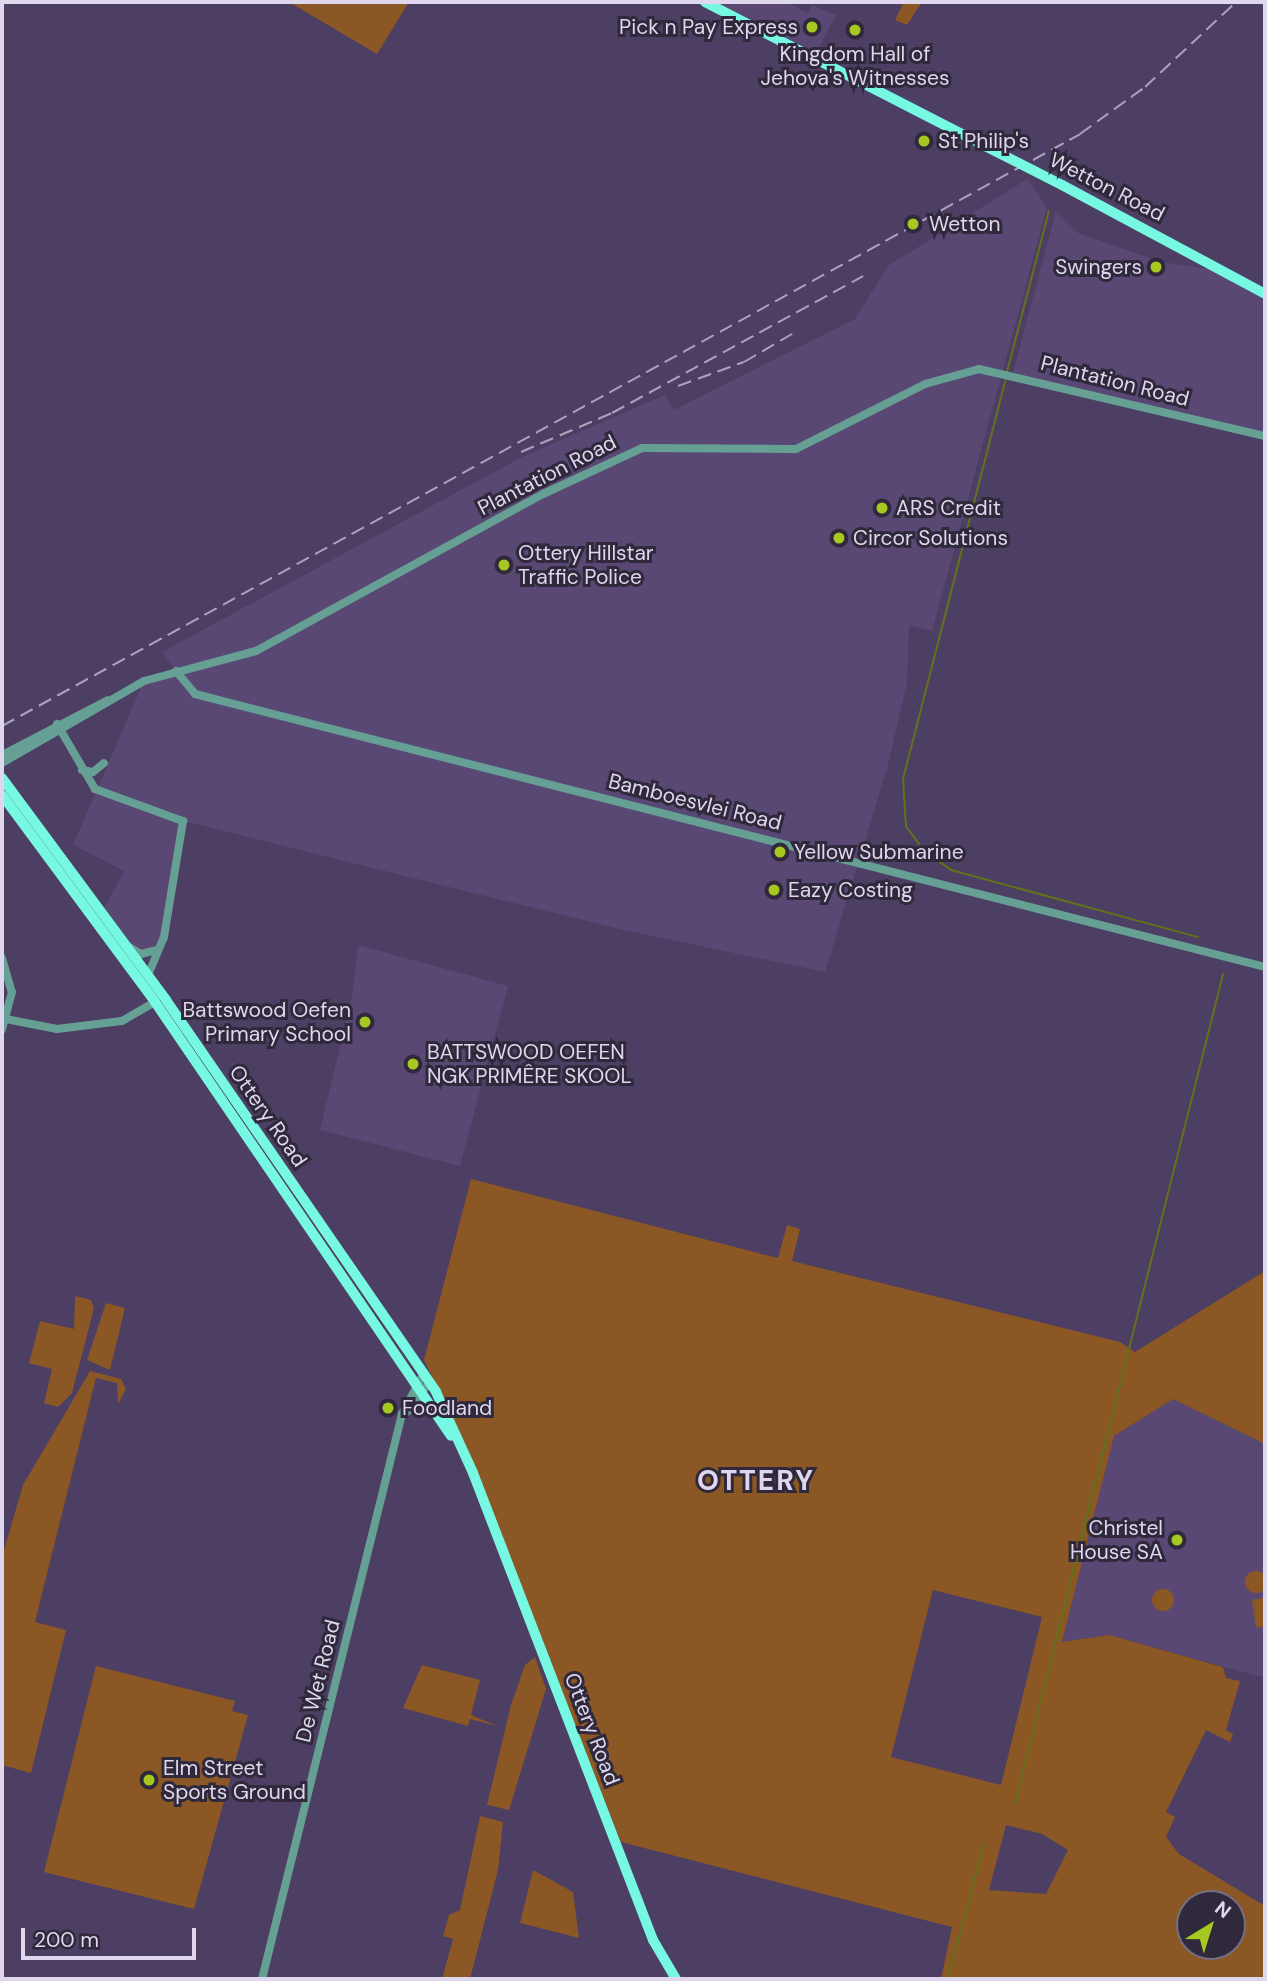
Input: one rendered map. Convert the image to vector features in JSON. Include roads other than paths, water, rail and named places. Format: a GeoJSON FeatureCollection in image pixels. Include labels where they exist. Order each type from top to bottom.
{"type":"FeatureCollection","features":[{"type":"Feature","properties":{"kind":"main road","name":"Wetton Road"},"geometry":{"type":"LineString","coordinates":[[705,2],[1062,185],[1265,295]]}},
{"type":"Feature","properties":{"kind":"main road","name":"Ottery Road"},"geometry":{"type":"LineString","coordinates":[[2,778],[148,975],[423,1381],[478,1490],[653,1940],[676,1979]]}},
{"type":"Feature","properties":{"kind":"main road","name":"Ottery Road"},"geometry":{"type":"LineString","coordinates":[[2,795],[155,1002],[423,1381]]}},
{"type":"Feature","properties":{"kind":"street","name":"Plantation Road"},"geometry":{"type":"LineString","coordinates":[[2,755],[109,700],[176,671],[257,650],[617,456],[665,446],[796,449],[954,372],[1010,372],[1265,436]]}},
{"type":"Feature","properties":{"kind":"street","name":"Bamboesvlei Road"},"geometry":{"type":"LineString","coordinates":[[176,671],[195,694],[1265,967]]}},
{"type":"Feature","properties":{"kind":"street","name":"Plantation Road"},"geometry":{"type":"LineString","coordinates":[[2,763],[58,727]]}},
{"type":"Feature","properties":{"kind":"street"},"geometry":{"type":"LineString","coordinates":[[58,727],[80,768],[107,797],[183,821],[159,949],[148,975]]}},
{"type":"Feature","properties":{"kind":"street"},"geometry":{"type":"LineString","coordinates":[[80,768],[90,773],[104,764]]}},
{"type":"Feature","properties":{"kind":"street"},"geometry":{"type":"LineString","coordinates":[[127,946],[148,955],[159,949]]}},
{"type":"Feature","properties":{"kind":"street"},"geometry":{"type":"LineString","coordinates":[[2,958],[12,992],[14,1012],[26,1025]]}},
{"type":"Feature","properties":{"kind":"street"},"geometry":{"type":"LineString","coordinates":[[2,1030],[12,992]]}},
{"type":"Feature","properties":{"kind":"street"},"geometry":{"type":"LineString","coordinates":[[6,1019],[48,1030],[116,1022],[155,1002]]}},
{"type":"Feature","properties":{"kind":"street","name":"De Wet Road"},"geometry":{"type":"LineString","coordinates":[[262,1979],[399,1431],[423,1381]]}},
{"type":"Feature","properties":{"kind":"waterway"},"geometry":{"type":"LineString","coordinates":[[1007,372],[1049,211]]}},
{"type":"Feature","properties":{"kind":"waterway"},"geometry":{"type":"LineString","coordinates":[[1006,378],[903,779],[906,826],[924,851],[951,870],[1198,937]]}},
{"type":"Feature","properties":{"kind":"waterway"},"geometry":{"type":"LineString","coordinates":[[1015,1803],[1223,974]]}},
{"type":"Feature","properties":{"kind":"waterway"},"geometry":{"type":"LineString","coordinates":[[948,1979],[984,1843]]}},
{"type":"Feature","properties":{"kind":"railway"},"geometry":{"type":"LineString","coordinates":[[2,726],[1080,134],[1145,87],[1236,2]]}},
{"type":"Feature","properties":{"kind":"railway"},"geometry":{"type":"LineString","coordinates":[[521,452],[612,413],[863,276]]}},
{"type":"Feature","properties":{"kind":"railway"},"geometry":{"type":"LineString","coordinates":[[678,386],[744,362],[792,334]]}},
{"type":"Feature","properties":{"kind":"place","name":"Pick n Pay Express"},"geometry":{"type":"Point","coordinates":[812,27]}},
{"type":"Feature","properties":{"kind":"place","name":"Kingdom Hall of Jehova's Witnesses"},"geometry":{"type":"Point","coordinates":[855,30]}},
{"type":"Feature","properties":{"kind":"place","name":"St Philip's"},"geometry":{"type":"Point","coordinates":[924,141]}},
{"type":"Feature","properties":{"kind":"place","name":"Wetton"},"geometry":{"type":"Point","coordinates":[913,224]}},
{"type":"Feature","properties":{"kind":"place","name":"Swingers"},"geometry":{"type":"Point","coordinates":[1156,267]}},
{"type":"Feature","properties":{"kind":"place","name":"ARS Credit"},"geometry":{"type":"Point","coordinates":[882,508]}},
{"type":"Feature","properties":{"kind":"place","name":"Circor Solutions"},"geometry":{"type":"Point","coordinates":[839,538]}},
{"type":"Feature","properties":{"kind":"place","name":"Ottery Hillstar Traffic Police"},"geometry":{"type":"Point","coordinates":[504,565]}},
{"type":"Feature","properties":{"kind":"place","name":"Yellow Submarine"},"geometry":{"type":"Point","coordinates":[780,852]}},
{"type":"Feature","properties":{"kind":"place","name":"Eazy Costing"},"geometry":{"type":"Point","coordinates":[774,890]}},
{"type":"Feature","properties":{"kind":"place","name":"Battswood Oefen Primary School"},"geometry":{"type":"Point","coordinates":[365,1022]}},
{"type":"Feature","properties":{"kind":"place","name":"BATTSWOOD OEFEN NGK PRIMÊRE SKOOL"},"geometry":{"type":"Point","coordinates":[413,1064]}},
{"type":"Feature","properties":{"kind":"place","name":"Foodland"},"geometry":{"type":"Point","coordinates":[388,1408]}},
{"type":"Feature","properties":{"kind":"place","name":"Christel House SA"},"geometry":{"type":"Point","coordinates":[1177,1540]}},
{"type":"Feature","properties":{"kind":"place","name":"Elm Street Sports Ground"},"geometry":{"type":"Point","coordinates":[149,1780]}},
{"type":"Feature","properties":{"kind":"district","name":"OTTERY"},"geometry":{"type":"Point","coordinates":[756,1481]}}]}
